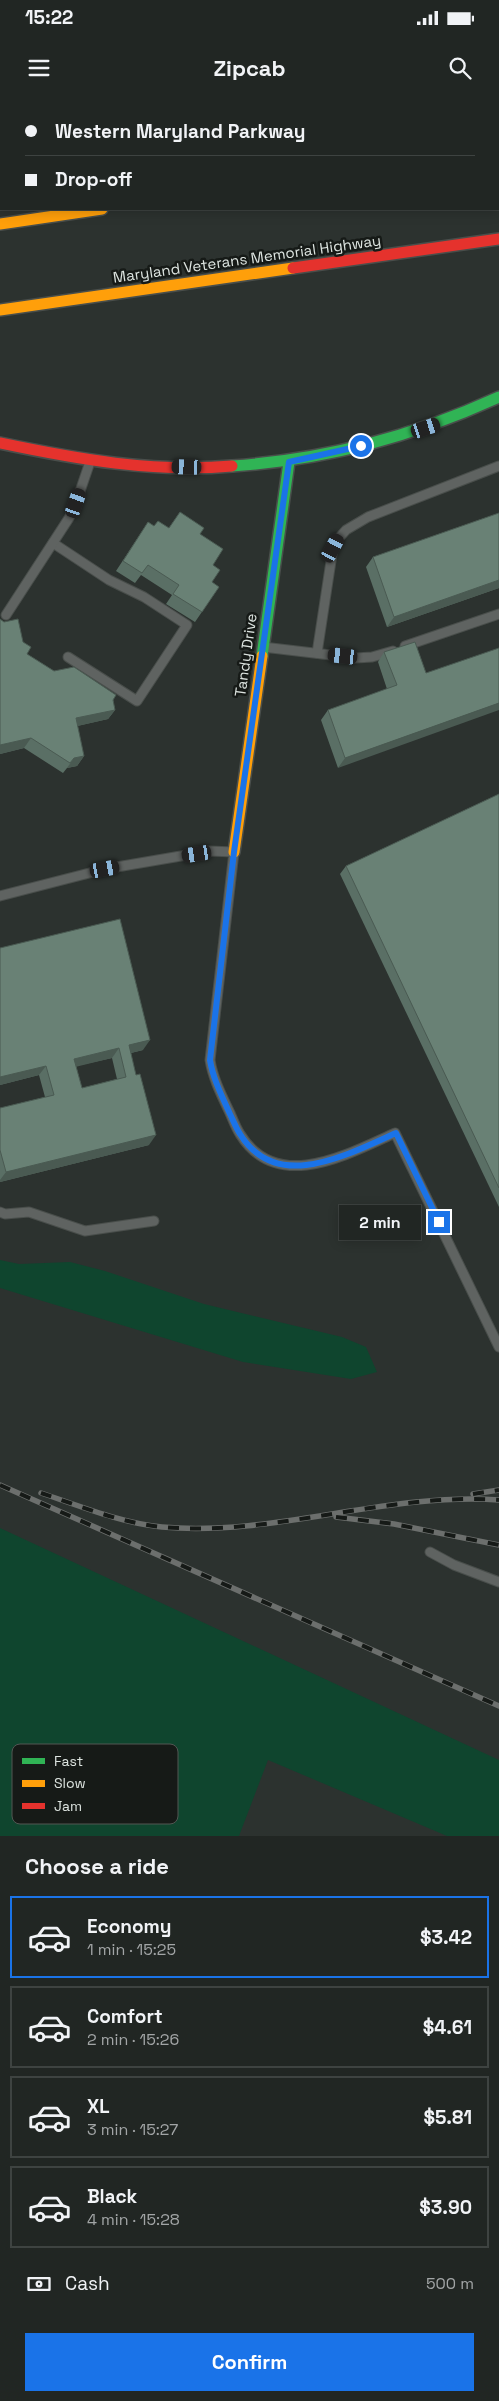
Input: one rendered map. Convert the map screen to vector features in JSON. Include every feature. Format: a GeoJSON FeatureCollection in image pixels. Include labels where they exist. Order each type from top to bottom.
{"type":"FeatureCollection","features":[{"type":"Feature","properties":{"kind":"main road"},"geometry":{"type":"LineString","coordinates":[[0,224],[95,210]]}},
{"type":"Feature","properties":{"kind":"main road","name":"Maryland Veterans Memorial Highway"},"geometry":{"type":"LineString","coordinates":[[0,310],[499,238]]}},
{"type":"Feature","properties":{"kind":"main road"},"geometry":{"type":"LineString","coordinates":[[0,443],[90,460],[131,465],[187,467],[289,462],[395,438],[441,423],[499,397]]}},
{"type":"Feature","properties":{"kind":"main road","name":"Tandy Drive"},"geometry":{"type":"LineString","coordinates":[[234,852],[289,462]]}},
{"type":"Feature","properties":{"kind":"lane"},"geometry":{"type":"LineString","coordinates":[[6,615],[53,543],[76,503],[90,460]]}},
{"type":"Feature","properties":{"kind":"lane"},"geometry":{"type":"LineString","coordinates":[[316,654],[333,548],[339,538],[368,516],[499,466]]}},
{"type":"Feature","properties":{"kind":"lane"},"geometry":{"type":"LineString","coordinates":[[53,543],[109,580],[144,597],[187,625],[137,701],[68,656]]}},
{"type":"Feature","properties":{"kind":"lane"},"geometry":{"type":"LineString","coordinates":[[262,647],[316,654],[372,658],[499,614]]}},
{"type":"Feature","properties":{"kind":"lane"},"geometry":{"type":"LineString","coordinates":[[0,896],[105,869],[210,851],[234,852],[210,1060],[213,1077],[240,1135],[255,1152],[270,1160],[288,1166],[323,1164],[396,1133],[499,1347]]}},
{"type":"Feature","properties":{"kind":"lane"},"geometry":{"type":"LineString","coordinates":[[0,1212],[5,1214],[18,1211],[28,1212],[85,1231],[154,1221]]}},
{"type":"Feature","properties":{"kind":"lane"},"geometry":{"type":"LineString","coordinates":[[430,1552],[454,1565],[499,1582]]}},
{"type":"Feature","properties":{"kind":"green space"},"geometry":{"type":"Polygon","coordinates":[[[0,1260],[19,1264],[70,1262],[105,1271],[204,1304],[342,1337],[366,1347],[377,1372],[351,1379],[243,1362],[0,1288],[0,1260]]]}},
{"type":"Feature","properties":{"kind":"green space"},"geometry":{"type":"Polygon","coordinates":[[[0,1528],[499,1760],[499,1836],[447,1836],[268,1760],[239,1836],[0,1836],[0,1528]]]}},
{"type":"Feature","properties":{"kind":"building"},"geometry":{"type":"Polygon","coordinates":[[[180,512],[204,528],[200,534],[223,549],[213,565],[220,570],[212,582],[219,587],[202,612],[173,594],[179,585],[148,565],[142,573],[123,561],[148,522],[154,526],[158,521],[169,528],[180,512]]]}},
{"type":"Feature","properties":{"kind":"building"},"geometry":{"type":"Polygon","coordinates":[[[499,513],[499,580],[394,617],[373,557],[499,513]]]}},
{"type":"Feature","properties":{"kind":"building"},"geometry":{"type":"Polygon","coordinates":[[[0,619],[4,622],[18,619],[23,642],[31,647],[27,654],[54,671],[74,667],[116,695],[113,700],[115,710],[76,718],[84,756],[74,758],[70,763],[31,738],[0,745],[0,619]]]}},
{"type":"Feature","properties":{"kind":"building"},"geometry":{"type":"Polygon","coordinates":[[[415,642],[426,673],[499,648],[499,703],[345,758],[328,710],[397,685],[384,652],[415,642]]]}},
{"type":"Feature","properties":{"kind":"building"},"geometry":{"type":"Polygon","coordinates":[[[499,794],[499,1188],[346,866],[499,794]]]}},
{"type":"Feature","properties":{"kind":"building"},"geometry":{"type":"Polygon","coordinates":[[[120,919],[150,1040],[129,1045],[136,1075],[140,1074],[156,1135],[6,1172],[0,1150],[0,1108],[54,1095],[46,1066],[0,1077],[0,948],[120,919]],[[119,1048],[74,1059],[82,1088],[126,1077],[119,1048]]]}},
{"type":"Feature","properties":{"kind":"railway"},"geometry":{"type":"LineString","coordinates":[[0,1485],[499,1706]]}},
{"type":"Feature","properties":{"kind":"railway"},"geometry":{"type":"LineString","coordinates":[[473,1494],[499,1490]]}},
{"type":"Feature","properties":{"kind":"railway"},"geometry":{"type":"LineString","coordinates":[[41,1493],[131,1522],[162,1527],[204,1528],[288,1521],[415,1502],[457,1499],[499,1500]]}},
{"type":"Feature","properties":{"kind":"railway"},"geometry":{"type":"LineString","coordinates":[[336,1517],[394,1524],[499,1545]]}},
{"type":"Feature","properties":{"kind":"traffic: fast"},"geometry":{"type":"LineString","coordinates":[[232,466],[302,458],[369,444],[434,424],[499,397]]}},
{"type":"Feature","properties":{"kind":"traffic: fast"},"geometry":{"type":"LineString","coordinates":[[262,656],[289,462]]}},
{"type":"Feature","properties":{"kind":"traffic: slow"},"geometry":{"type":"LineString","coordinates":[[0,224],[95,210]]}},
{"type":"Feature","properties":{"kind":"traffic: slow"},"geometry":{"type":"LineString","coordinates":[[0,310],[293,268]]}},
{"type":"Feature","properties":{"kind":"traffic: slow"},"geometry":{"type":"LineString","coordinates":[[234,852],[262,656]]}},
{"type":"Feature","properties":{"kind":"traffic: jam"},"geometry":{"type":"LineString","coordinates":[[293,268],[499,239]]}},
{"type":"Feature","properties":{"kind":"traffic: jam"},"geometry":{"type":"LineString","coordinates":[[0,443],[86,459],[144,466],[174,468],[232,466]]}},
{"type":"Feature","properties":{"kind":"route"},"geometry":{"type":"LineString","coordinates":[[361,446],[289,462],[276,542],[234,852],[211,1036],[210,1060],[213,1077],[240,1135],[255,1152],[270,1160],[288,1166],[323,1164],[396,1133],[439,1222]]}}]}
